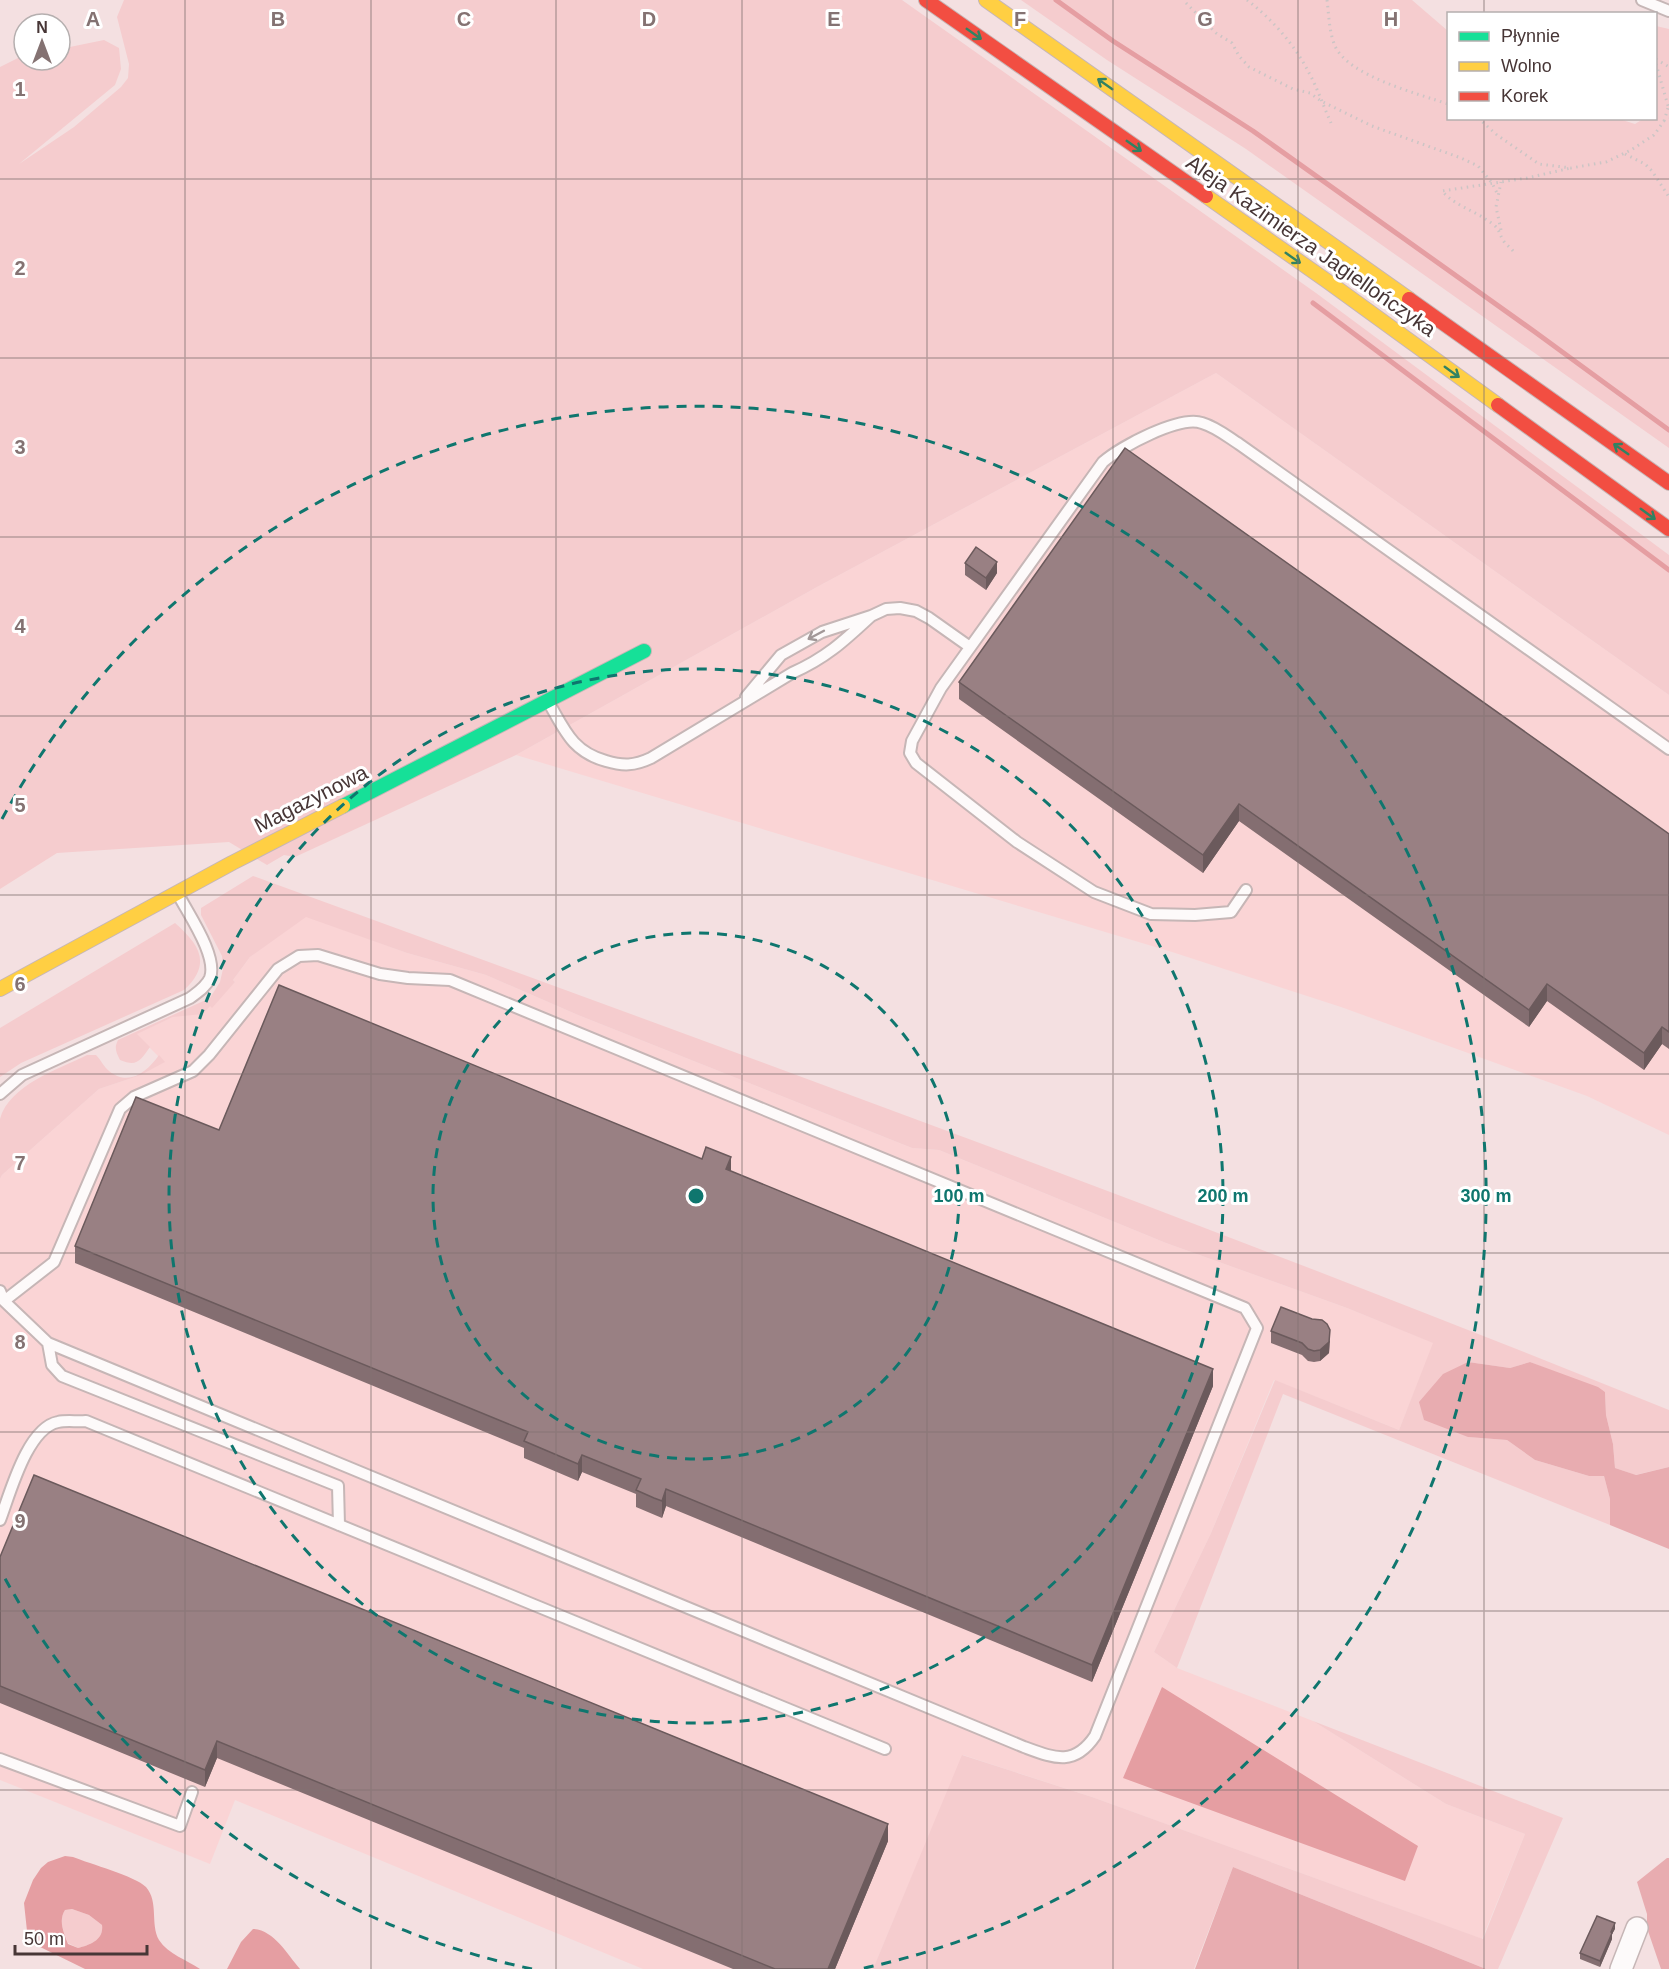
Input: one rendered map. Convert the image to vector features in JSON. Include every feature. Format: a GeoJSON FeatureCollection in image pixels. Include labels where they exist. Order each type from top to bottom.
{"type":"FeatureCollection","features":[{"type":"Feature","properties":{"kind":"main road","name":"Aleja Kazimierza Jagiellończyka"},"geometry":{"type":"LineString","coordinates":[[926,0],[1327,281],[1669,529]]}},
{"type":"Feature","properties":{"kind":"main road","name":"Aleja Kazimierza Jagiellończyka"},"geometry":{"type":"LineString","coordinates":[[986,0],[1669,483]]}},
{"type":"Feature","properties":{"kind":"main road","name":"Magazynowa"},"geometry":{"type":"LineString","coordinates":[[0,989],[232,863],[644,651]]}},
{"type":"Feature","properties":{"kind":"street"},"geometry":{"type":"LineString","coordinates":[[1621,1969],[1636,1928]]}},
{"type":"Feature","properties":{"kind":"lane"},"geometry":{"type":"LineString","coordinates":[[1642,0],[1669,11]]}},
{"type":"Feature","properties":{"kind":"lane"},"geometry":{"type":"LineString","coordinates":[[1246,890],[1231,912],[1195,915],[1151,914],[1094,892],[1036,856],[916,763],[910,753],[912,741],[941,688],[1103,462],[1122,447],[1186,422],[1202,422],[1239,444],[1669,749]]}},
{"type":"Feature","properties":{"kind":"lane"},"geometry":{"type":"LineString","coordinates":[[740,704],[781,655],[822,632],[886,609],[900,608],[916,611],[970,647]]}},
{"type":"Feature","properties":{"kind":"lane"},"geometry":{"type":"LineString","coordinates":[[547,700],[577,747],[594,758],[625,766],[640,763],[833,651],[871,616]]}},
{"type":"Feature","properties":{"kind":"lane"},"geometry":{"type":"LineString","coordinates":[[0,1094],[22,1075],[190,998],[203,989],[210,977],[211,963],[207,949],[178,894]]}},
{"type":"Feature","properties":{"kind":"lane"},"geometry":{"type":"LineString","coordinates":[[299,956],[318,956],[380,974],[450,980],[1245,1308],[1257,1328],[1095,1737],[1088,1747],[1076,1756],[1062,1758],[1048,1756],[1024,1747],[48,1343],[2,1296],[54,1262],[120,1109],[134,1097],[193,1071],[209,1055],[278,969],[299,956]]}},
{"type":"Feature","properties":{"kind":"lane"},"geometry":{"type":"LineString","coordinates":[[48,1343],[51,1365],[62,1376],[338,1486],[339,1525]]}},
{"type":"Feature","properties":{"kind":"lane"},"geometry":{"type":"LineString","coordinates":[[0,1520],[26,1454],[40,1432],[56,1422],[86,1421],[885,1749]]}},
{"type":"Feature","properties":{"kind":"lane"},"geometry":{"type":"LineString","coordinates":[[0,1759],[180,1826],[192,1792]]}},
{"type":"Feature","properties":{"kind":"path"},"geometry":{"type":"LineString","coordinates":[[1247,0],[1260,10],[1292,45],[1308,70],[1331,123]]}},
{"type":"Feature","properties":{"kind":"path"},"geometry":{"type":"LineString","coordinates":[[1327,0],[1335,48],[1348,61],[1368,76],[1447,103]]}},
{"type":"Feature","properties":{"kind":"path"},"geometry":{"type":"LineString","coordinates":[[1186,3],[1216,33],[1232,42],[1239,56],[1249,67],[1293,89],[1310,93],[1321,101],[1372,126],[1478,166],[1492,183],[1498,195]]}},
{"type":"Feature","properties":{"kind":"path"},"geometry":{"type":"LineString","coordinates":[[1501,232],[1483,217],[1450,201],[1442,191],[1606,162],[1625,154],[1654,135],[1664,121],[1669,108],[1657,67]]}},
{"type":"Feature","properties":{"kind":"path"},"geometry":{"type":"LineString","coordinates":[[1664,121],[1669,118]]}},
{"type":"Feature","properties":{"kind":"path"},"geometry":{"type":"LineString","coordinates":[[1480,120],[1497,135],[1539,164],[1571,168]]}},
{"type":"Feature","properties":{"kind":"path"},"geometry":{"type":"LineString","coordinates":[[1625,154],[1645,164],[1669,197]]}},
{"type":"Feature","properties":{"kind":"path"},"geometry":{"type":"LineString","coordinates":[[1501,182],[1496,207],[1503,240],[1513,251]]}},
{"type":"Feature","properties":{"kind":"shaded area"},"geometry":{"type":"Polygon","coordinates":[[[124,0],[902,0],[1316,293],[1669,555],[1669,695],[1216,373],[817,587],[516,755],[295,857],[284,855],[267,865],[229,842],[57,853],[0,889],[0,67],[12,61],[12,72],[72,72],[72,47],[104,40],[119,48],[121,69],[115,85],[19,164],[74,127],[121,87],[128,78],[129,64],[117,17],[124,0]]]}},
{"type":"Feature","properties":{"kind":"shaded area"},"geometry":{"type":"Polygon","coordinates":[[[1021,0],[1412,0],[1447,30],[1447,120],[1622,120],[1635,124],[1641,120],[1657,120],[1657,26],[1669,29],[1669,448],[1246,149],[1107,60],[1021,0]]]}},
{"type":"Feature","properties":{"kind":"shaded area"},"geometry":{"type":"Polygon","coordinates":[[[1216,373],[1669,695],[1669,1135],[1587,1096],[1341,1007],[1172,952],[516,755],[817,587],[1216,373]]]}},
{"type":"Feature","properties":{"kind":"shaded area"},"geometry":{"type":"Polygon","coordinates":[[[253,876],[1141,1204],[1669,1410],[1669,1467],[1635,1475],[1615,1468],[1613,1444],[1606,1415],[1605,1392],[1530,1362],[1510,1368],[1468,1362],[1468,1437],[1507,1440],[1535,1460],[1589,1476],[1604,1476],[1610,1499],[1610,1525],[1283,1394],[1177,1668],[1154,1652],[1211,1533],[1275,1380],[1399,1430],[1433,1343],[1347,1308],[1166,1243],[939,1150],[912,1148],[578,1015],[486,975],[407,953],[306,917],[250,957],[233,980],[235,982],[212,1008],[210,1006],[203,1014],[173,1017],[137,1034],[150,1047],[134,1063],[120,1060],[116,1050],[118,1040],[210,998],[220,982],[223,969],[222,956],[201,915],[201,908],[253,876]]]}},
{"type":"Feature","properties":{"kind":"shaded area"},"geometry":{"type":"Polygon","coordinates":[[[306,916],[407,953],[486,975],[578,1015],[912,1148],[939,1150],[1166,1243],[1347,1308],[1434,1343],[1399,1430],[1274,1380],[1211,1533],[1154,1652],[1177,1668],[1313,1721],[1446,1804],[1525,1834],[1482,1939],[1092,1797],[963,1755],[873,1969],[643,1969],[235,1800],[210,1864],[0,1780],[0,1179],[99,1089],[141,1075],[164,1062],[136,1034],[173,1017],[210,1006],[235,982],[233,980],[250,957],[306,916]]]}},
{"type":"Feature","properties":{"kind":"shaded area"},"geometry":{"type":"Polygon","coordinates":[[[175,923],[191,939],[199,955],[198,972],[184,990],[21,1063],[0,1077],[0,1028],[175,923]]]}},
{"type":"Feature","properties":{"kind":"shaded area"},"geometry":{"type":"Polygon","coordinates":[[[87,1055],[96,1055],[109,1071],[124,1078],[143,1072],[159,1055],[165,1062],[141,1075],[99,1089],[0,1179],[0,1119],[5,1107],[13,1097],[36,1080],[87,1055]]]}},
{"type":"Feature","properties":{"kind":"shaded area"},"geometry":{"type":"Polygon","coordinates":[[[1468,1362],[1510,1368],[1530,1362],[1598,1387],[1605,1392],[1606,1415],[1613,1444],[1615,1468],[1636,1475],[1669,1467],[1669,1549],[1610,1525],[1610,1499],[1604,1476],[1589,1476],[1535,1460],[1507,1440],[1468,1437],[1424,1420],[1419,1402],[1443,1374],[1468,1362]]]}},
{"type":"Feature","properties":{"kind":"shaded area"},"geometry":{"type":"Polygon","coordinates":[[[1162,1687],[1418,1846],[1405,1881],[1123,1778],[1162,1687]]]}},
{"type":"Feature","properties":{"kind":"shaded area"},"geometry":{"type":"Polygon","coordinates":[[[1313,1721],[1563,1818],[1498,1969],[1486,1969],[1233,1867],[1194,1969],[873,1969],[962,1755],[1092,1797],[1483,1939],[1525,1834],[1446,1804],[1313,1721]]]}},
{"type":"Feature","properties":{"kind":"shaded area"},"geometry":{"type":"Polygon","coordinates":[[[65,1856],[73,1857],[123,1875],[146,1887],[152,1899],[156,1934],[159,1940],[172,1953],[200,1969],[85,1969],[34,1944],[27,1931],[24,1903],[33,1880],[48,1862],[65,1856]],[[72,1909],[65,1910],[62,1923],[68,1944],[78,1948],[91,1943],[101,1934],[102,1925],[89,1915],[72,1909]]]}},
{"type":"Feature","properties":{"kind":"shaded area"},"geometry":{"type":"Polygon","coordinates":[[[1669,1858],[1669,1969],[1661,1969],[1647,1928],[1647,1914],[1637,1882],[1669,1858]]]}},
{"type":"Feature","properties":{"kind":"shaded area"},"geometry":{"type":"Polygon","coordinates":[[[1233,1867],[1476,1965],[1486,1969],[1195,1969],[1233,1867]]]}},
{"type":"Feature","properties":{"kind":"shaded area"},"geometry":{"type":"Polygon","coordinates":[[[72,1909],[89,1915],[102,1925],[101,1934],[95,1941],[78,1948],[68,1943],[62,1926],[65,1910],[72,1909]]]}},
{"type":"Feature","properties":{"kind":"shaded area"},"geometry":{"type":"Polygon","coordinates":[[[253,1929],[261,1930],[274,1938],[300,1969],[227,1969],[241,1942],[253,1929]]]}},
{"type":"Feature","properties":{"kind":"building"},"geometry":{"type":"Polygon","coordinates":[[[1125,448],[1669,834],[1669,1032],[1662,1027],[1644,1053],[1547,984],[1529,1010],[1239,804],[1203,855],[959,682],[1125,448]]]}},
{"type":"Feature","properties":{"kind":"building"},"geometry":{"type":"Polygon","coordinates":[[[976,547],[997,562],[986,578],[965,563],[976,547]]]}},
{"type":"Feature","properties":{"kind":"building"},"geometry":{"type":"Polygon","coordinates":[[[279,985],[702,1159],[706,1147],[731,1157],[726,1169],[1213,1369],[1092,1665],[666,1489],[662,1501],[654,1498],[636,1490],[641,1479],[582,1455],[578,1464],[524,1441],[528,1432],[75,1246],[136,1097],[219,1130],[279,985]]]}},
{"type":"Feature","properties":{"kind":"building"},"geometry":{"type":"Polygon","coordinates":[[[1281,1307],[1312,1319],[1322,1320],[1330,1330],[1329,1342],[1320,1350],[1314,1351],[1302,1343],[1271,1331],[1281,1307]]]}},
{"type":"Feature","properties":{"kind":"building"},"geometry":{"type":"Polygon","coordinates":[[[34,1475],[888,1824],[828,1969],[775,1969],[217,1741],[205,1770],[0,1686],[0,1557],[34,1475]]]}},
{"type":"Feature","properties":{"kind":"building"},"geometry":{"type":"Polygon","coordinates":[[[1597,1916],[1615,1923],[1600,1961],[1580,1953],[1597,1916]]]}},
{"type":"Feature","properties":{"kind":"waterway"},"geometry":{"type":"LineString","coordinates":[[1056,0],[1113,41],[1253,131],[1669,430]]}},
{"type":"Feature","properties":{"kind":"waterway"},"geometry":{"type":"LineString","coordinates":[[1313,303],[1669,570]]}},
{"type":"Feature","properties":{"kind":"traffic: fast"},"geometry":{"type":"LineString","coordinates":[[343,806],[644,651]]}},
{"type":"Feature","properties":{"kind":"traffic: slow"},"geometry":{"type":"LineString","coordinates":[[986,0],[1409,299]]}},
{"type":"Feature","properties":{"kind":"traffic: slow"},"geometry":{"type":"LineString","coordinates":[[1206,196],[1498,405]]}},
{"type":"Feature","properties":{"kind":"traffic: slow"},"geometry":{"type":"LineString","coordinates":[[0,989],[232,863],[343,806]]}},
{"type":"Feature","properties":{"kind":"traffic: jam"},"geometry":{"type":"LineString","coordinates":[[926,0],[1206,196]]}},
{"type":"Feature","properties":{"kind":"traffic: jam"},"geometry":{"type":"LineString","coordinates":[[1409,299],[1669,483]]}},
{"type":"Feature","properties":{"kind":"traffic: jam"},"geometry":{"type":"LineString","coordinates":[[1498,405],[1669,529]]}}]}
